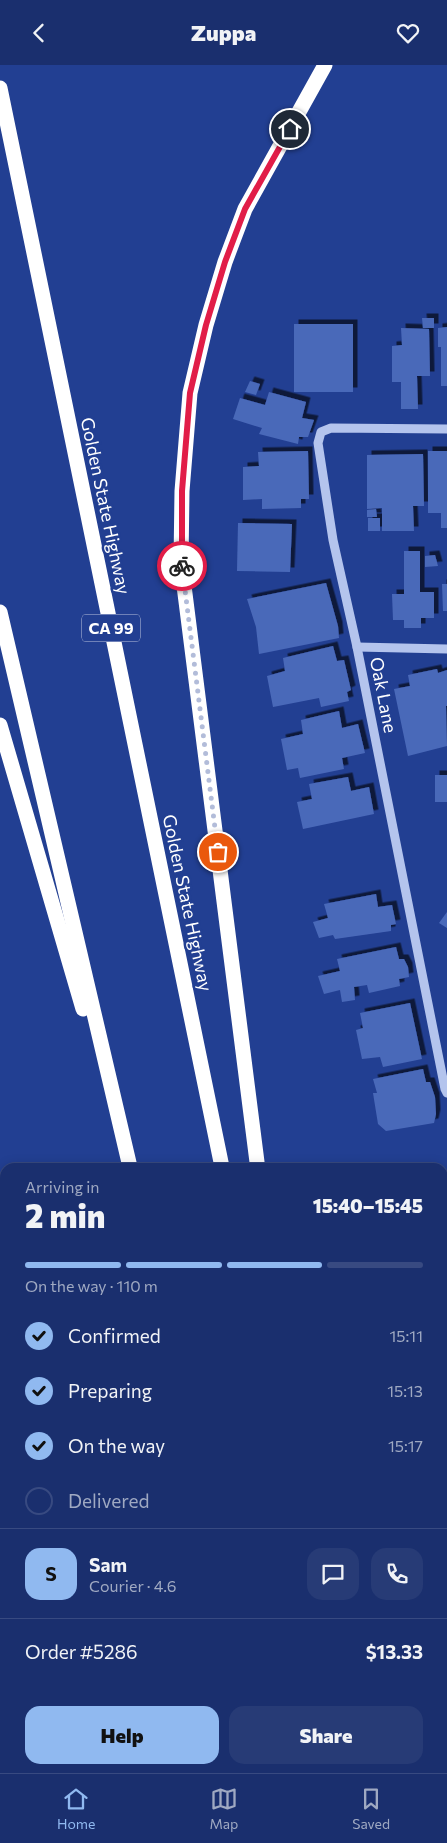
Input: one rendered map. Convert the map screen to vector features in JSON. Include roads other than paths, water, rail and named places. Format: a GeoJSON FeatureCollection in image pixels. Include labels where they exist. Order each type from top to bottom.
{"type":"FeatureCollection","features":[{"type":"Feature","properties":{"kind":"highway"},"geometry":{"type":"LineString","coordinates":[[257,1163],[181,561],[182,491],[190,393],[206,325],[225,262],[245,209],[325,65]]}},
{"type":"Feature","properties":{"kind":"highway","name":"Golden State Highway"},"geometry":{"type":"LineString","coordinates":[[0,88],[221,1163]]}},
{"type":"Feature","properties":{"kind":"highway"},"geometry":{"type":"LineString","coordinates":[[0,612],[129,1163]]}},
{"type":"Feature","properties":{"kind":"highway"},"geometry":{"type":"LineString","coordinates":[[0,725],[129,1163]]}},
{"type":"Feature","properties":{"kind":"lane","name":"Oak Lane"},"geometry":{"type":"LineString","coordinates":[[446,1091],[334,540],[318,443],[321,432],[331,428],[447,429]]}},
{"type":"Feature","properties":{"kind":"lane"},"geometry":{"type":"LineString","coordinates":[[357,647],[447,649]]}}]}
